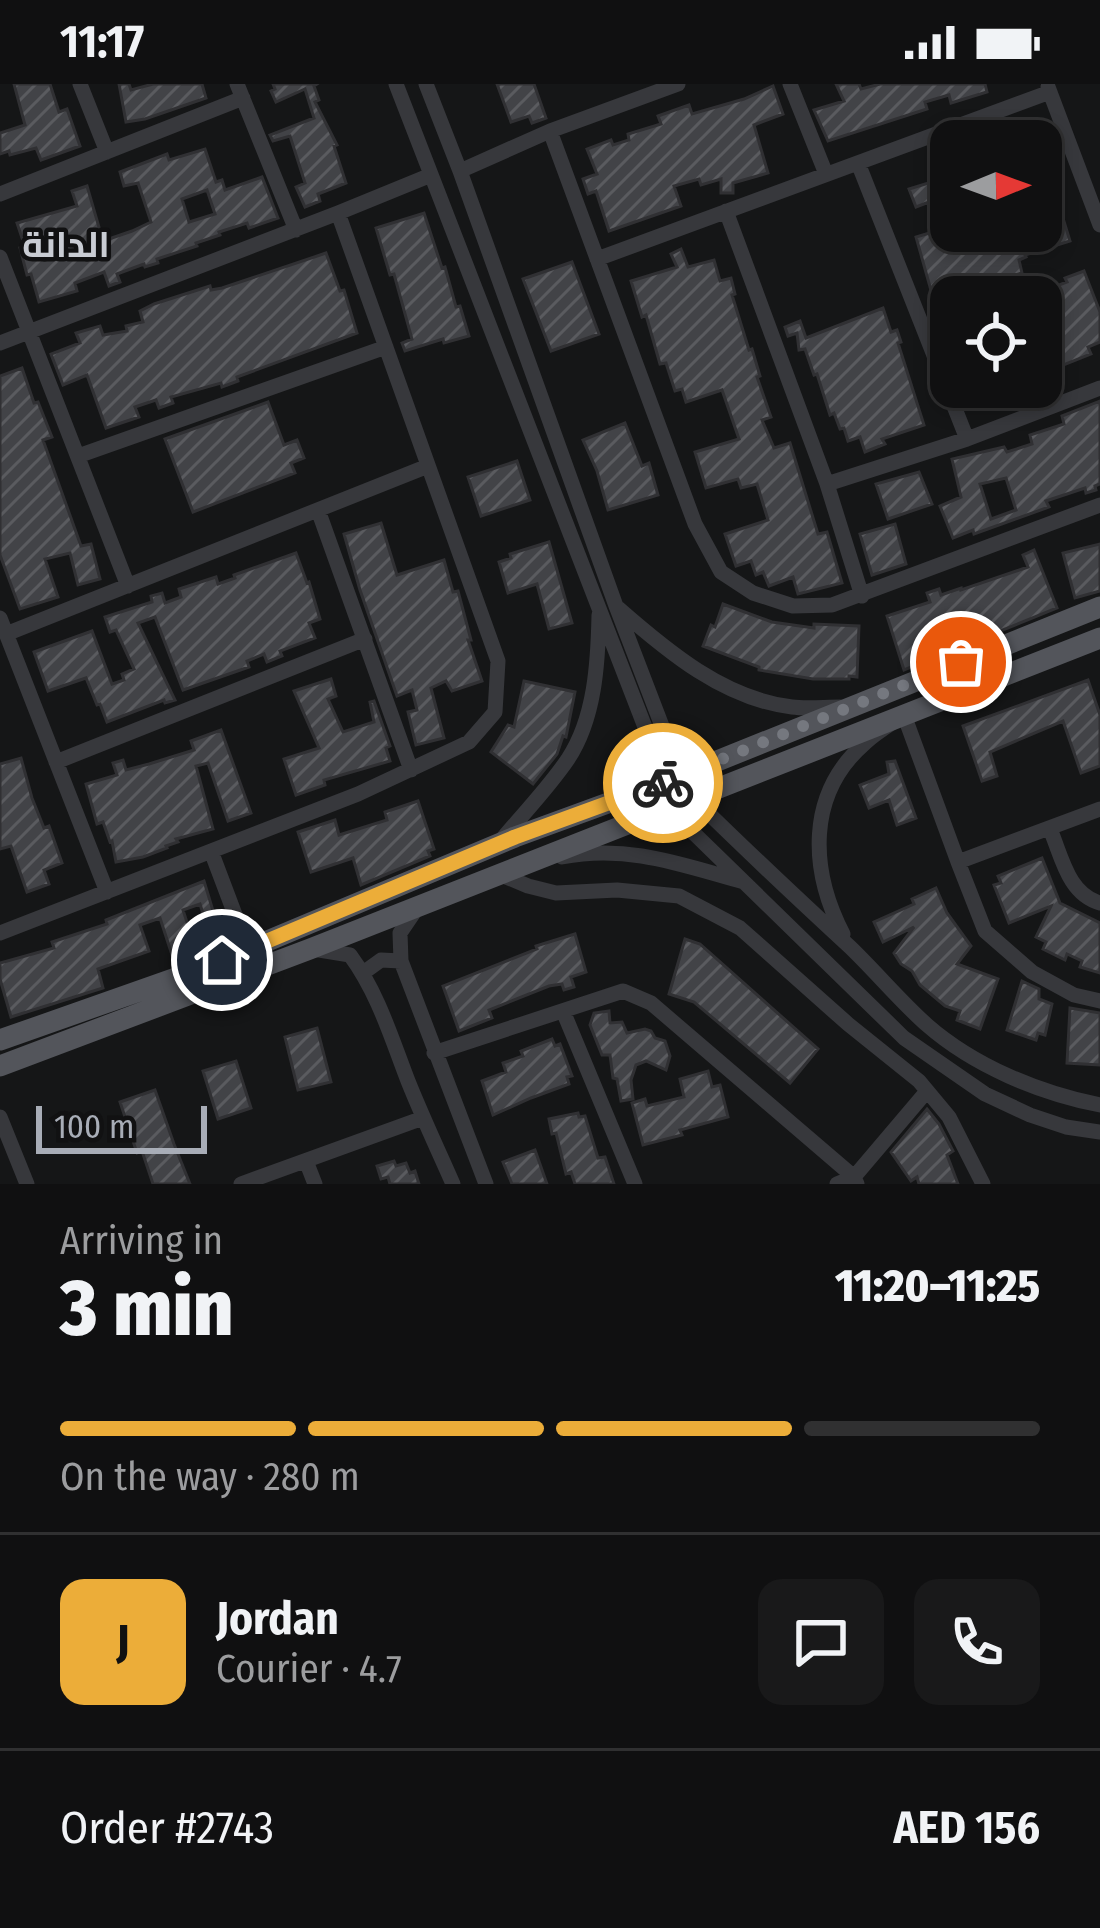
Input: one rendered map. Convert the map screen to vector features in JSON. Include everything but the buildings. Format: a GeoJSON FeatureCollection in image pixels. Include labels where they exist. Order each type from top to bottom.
{"type":"FeatureCollection","features":[{"type":"Feature","properties":{"kind":"main road"},"geometry":{"type":"LineString","coordinates":[[5,1036],[196,971],[497,845],[1100,607]]}},
{"type":"Feature","properties":{"kind":"main road"},"geometry":{"type":"LineString","coordinates":[[2,1066],[1100,638]]}},
{"type":"Feature","properties":{"kind":"street"},"geometry":{"type":"LineString","coordinates":[[80,84],[107,152]]}},
{"type":"Feature","properties":{"kind":"street"},"geometry":{"type":"LineString","coordinates":[[396,84],[607,606],[721,686],[789,707],[849,707]]}},
{"type":"Feature","properties":{"kind":"street"},"geometry":{"type":"LineString","coordinates":[[427,84],[670,780],[668,808],[904,1038],[986,1094],[1030,1115],[1100,1132]]}},
{"type":"Feature","properties":{"kind":"street"},"geometry":{"type":"LineString","coordinates":[[460,171],[550,131],[678,84]]}},
{"type":"Feature","properties":{"kind":"street"},"geometry":{"type":"LineString","coordinates":[[790,84],[826,175]]}},
{"type":"Feature","properties":{"kind":"street"},"geometry":{"type":"LineString","coordinates":[[597,259],[1048,88],[1100,225]]}},
{"type":"Feature","properties":{"kind":"street"},"geometry":{"type":"LineString","coordinates":[[0,194],[107,152],[240,91],[296,230]]}},
{"type":"Feature","properties":{"kind":"street"},"geometry":{"type":"LineString","coordinates":[[550,131],[695,524],[721,572],[752,593],[793,606],[832,605],[1100,505]]}},
{"type":"Feature","properties":{"kind":"street"},"geometry":{"type":"LineString","coordinates":[[858,163],[967,440]]}},
{"type":"Feature","properties":{"kind":"street"},"geometry":{"type":"LineString","coordinates":[[0,343],[431,175]]}},
{"type":"Feature","properties":{"kind":"street"},"geometry":{"type":"LineString","coordinates":[[726,212],[862,596]]}},
{"type":"Feature","properties":{"kind":"street"},"geometry":{"type":"LineString","coordinates":[[0,933],[411,770],[469,742],[495,712],[498,661],[338,214]]}},
{"type":"Feature","properties":{"kind":"street"},"geometry":{"type":"LineString","coordinates":[[0,257],[128,586]]}},
{"type":"Feature","properties":{"kind":"street"},"geometry":{"type":"LineString","coordinates":[[78,456],[386,347]]}},
{"type":"Feature","properties":{"kind":"street"},"geometry":{"type":"LineString","coordinates":[[826,484],[967,440],[1100,388]]}},
{"type":"Feature","properties":{"kind":"street"},"geometry":{"type":"LineString","coordinates":[[107,892],[3,626],[128,586],[428,466]]}},
{"type":"Feature","properties":{"kind":"street"},"geometry":{"type":"LineString","coordinates":[[319,510],[411,770]]}},
{"type":"Feature","properties":{"kind":"street"},"geometry":{"type":"LineString","coordinates":[[497,845],[568,760],[584,728],[607,606]]}},
{"type":"Feature","properties":{"kind":"street"},"geometry":{"type":"LineString","coordinates":[[56,762],[365,639]]}},
{"type":"Feature","properties":{"kind":"street"},"geometry":{"type":"LineString","coordinates":[[855,952],[829,907],[819,869],[818,823],[837,779],[862,745],[904,715],[985,931],[1032,972],[1074,995],[1100,1000]]}},
{"type":"Feature","properties":{"kind":"street"},"geometry":{"type":"LineString","coordinates":[[670,780],[926,1024],[960,1050],[1051,1094],[1100,1106]]}},
{"type":"Feature","properties":{"kind":"street"},"geometry":{"type":"LineString","coordinates":[[958,862],[1100,809]]}},
{"type":"Feature","properties":{"kind":"street"},"geometry":{"type":"LineString","coordinates":[[1050,829],[1074,887],[1100,903]]}},
{"type":"Feature","properties":{"kind":"street"},"geometry":{"type":"LineString","coordinates":[[211,851],[248,949]]}},
{"type":"Feature","properties":{"kind":"street"},"geometry":{"type":"LineString","coordinates":[[524,864],[616,852],[658,857],[745,883]]}},
{"type":"Feature","properties":{"kind":"street"},"geometry":{"type":"LineString","coordinates":[[499,874],[556,893],[616,890],[679,896],[740,928],[927,1091],[949,1117],[983,1184]]}},
{"type":"Feature","properties":{"kind":"street"},"geometry":{"type":"LineString","coordinates":[[418,906],[400,933],[401,961],[486,1184]]}},
{"type":"Feature","properties":{"kind":"street"},"geometry":{"type":"LineString","coordinates":[[310,949],[350,955],[364,973],[453,1184]]}},
{"type":"Feature","properties":{"kind":"street"},"geometry":{"type":"LineString","coordinates":[[364,973],[381,960],[401,961]]}},
{"type":"Feature","properties":{"kind":"street"},"geometry":{"type":"LineString","coordinates":[[434,1053],[623,992],[650,1003],[855,1180]]}},
{"type":"Feature","properties":{"kind":"street"},"geometry":{"type":"LineString","coordinates":[[562,1011],[635,1184]]}},
{"type":"Feature","properties":{"kind":"street"},"geometry":{"type":"LineString","coordinates":[[837,1184],[855,1180],[927,1091]]}},
{"type":"Feature","properties":{"kind":"street"},"geometry":{"type":"LineString","coordinates":[[0,1117],[27,1184]]}},
{"type":"Feature","properties":{"kind":"street"},"geometry":{"type":"LineString","coordinates":[[241,1184],[423,1118]]}},
{"type":"Feature","properties":{"kind":"street"},"geometry":{"type":"LineString","coordinates":[[306,1160],[315,1184]]}},
{"type":"Feature","properties":{"kind":"way so far"},"geometry":{"type":"LineString","coordinates":[[663,783],[961,662]]}},
{"type":"Feature","properties":{"kind":"district","name":"الدانة"},"geometry":{"type":"Point","coordinates":[66,245]}},
{"type":"Feature","properties":{"kind":"route"},"geometry":{"type":"LineString","coordinates":[[222,960],[515,837],[663,783]]}}]}
